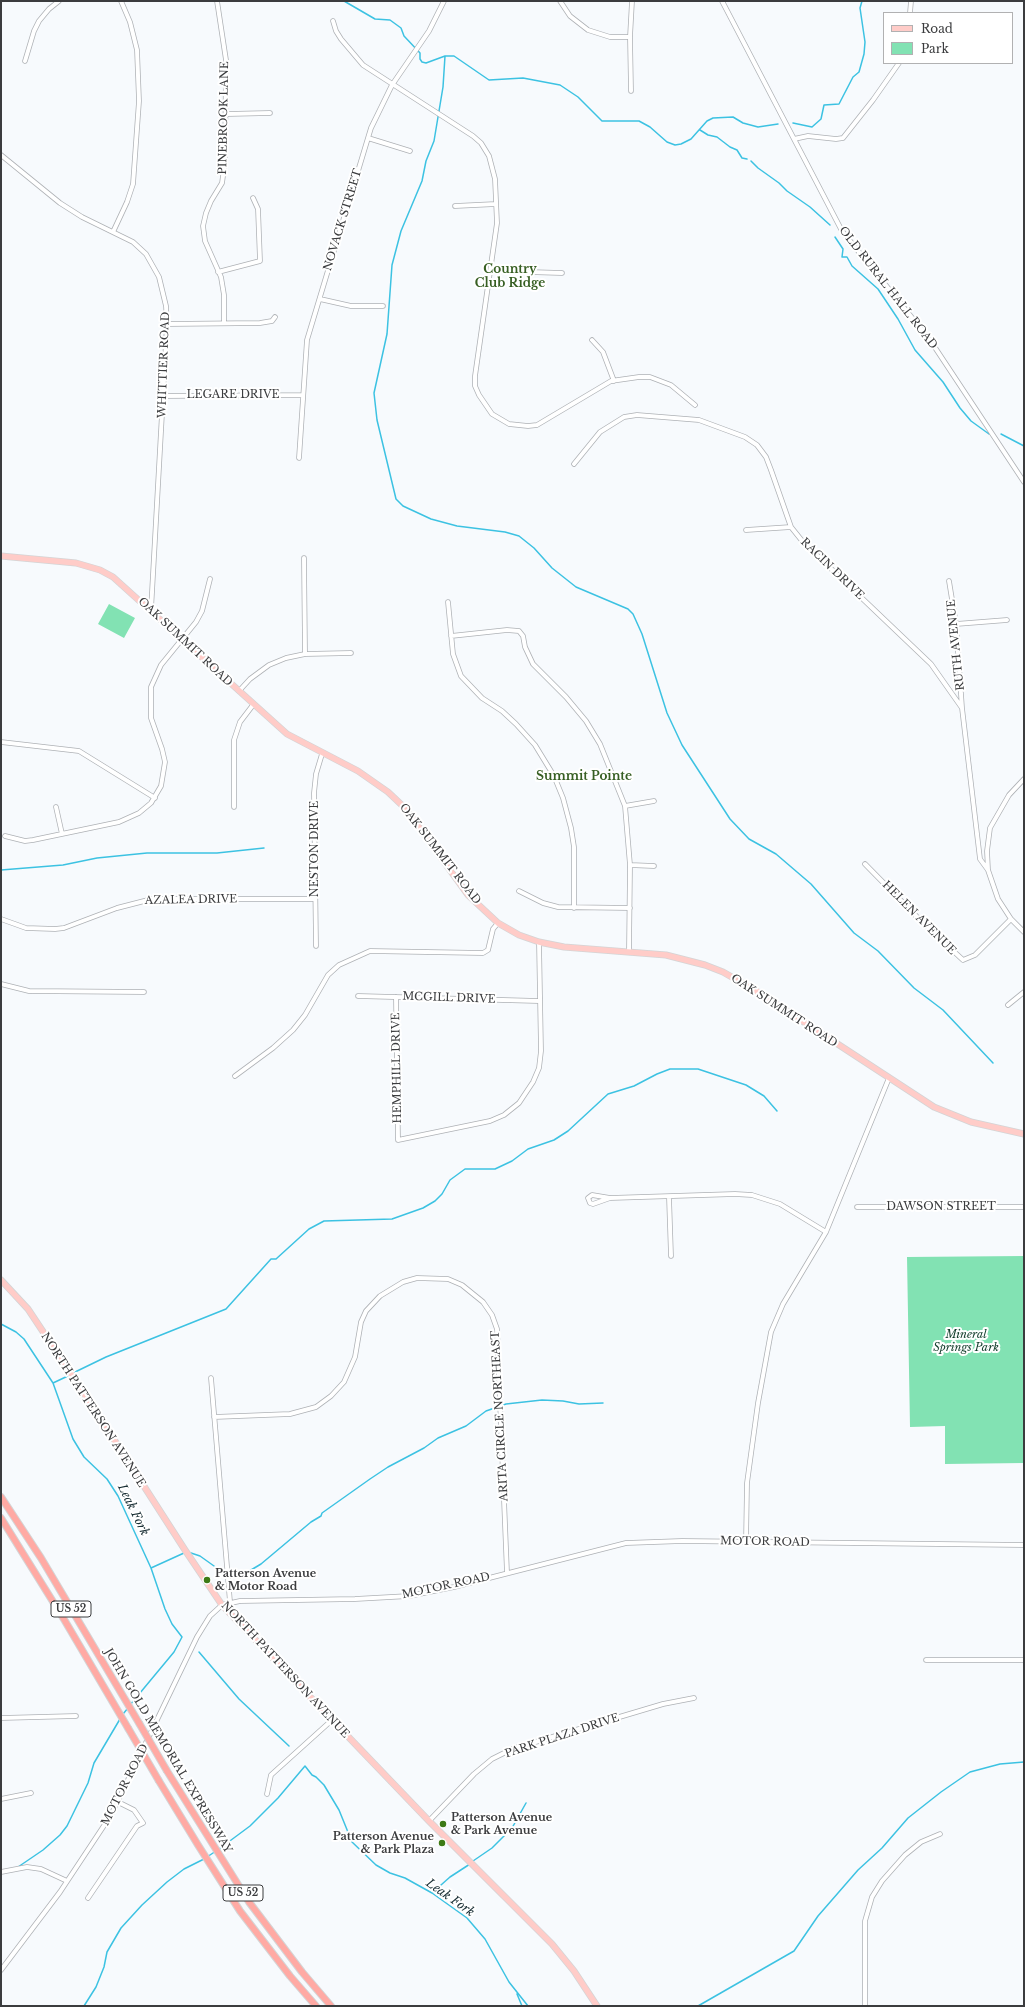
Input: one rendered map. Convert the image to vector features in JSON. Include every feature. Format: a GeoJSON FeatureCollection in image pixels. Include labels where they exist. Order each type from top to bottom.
{"type":"FeatureCollection","features":[{"type":"Feature","properties":{"kind":"highway","name":"JOHN GOLD MEMORIAL EXPRESSWAY"},"geometry":{"type":"LineString","coordinates":[[1,1497],[41,1558],[166,1771],[249,1902],[293,1960],[331,2006]]}},
{"type":"Feature","properties":{"kind":"highway","name":"JOHN GOLD MEMORIAL EXPRESSWAY"},"geometry":{"type":"LineString","coordinates":[[1,1518],[65,1621],[202,1852],[240,1911],[290,1976],[316,2006]]}},
{"type":"Feature","properties":{"kind":"main road","name":"OAK SUMMIT ROAD"},"geometry":{"type":"LineString","coordinates":[[1,556],[76,563],[100,570],[122,584],[253,705],[287,734],[322,754],[358,770],[380,785],[400,802],[468,895],[498,923],[519,935],[539,942],[564,947],[666,956],[705,965],[723,972],[758,992],[934,1107],[971,1122],[1024,1134]]}},
{"type":"Feature","properties":{"kind":"main road","name":"NORTH PATTERSON AVENUE"},"geometry":{"type":"LineString","coordinates":[[1,1280],[28,1309],[222,1605],[429,1821],[552,1944],[574,1971],[597,2006]]}},
{"type":"Feature","properties":{"kind":"street"},"geometry":{"type":"LineString","coordinates":[[25,61],[34,31],[39,21],[49,9],[59,1]]}},
{"type":"Feature","properties":{"kind":"street"},"geometry":{"type":"LineString","coordinates":[[112,232],[127,202],[133,184],[139,101],[137,50],[130,22],[121,1]]}},
{"type":"Feature","properties":{"kind":"street","name":"PINEBROOK LANE"},"geometry":{"type":"LineString","coordinates":[[217,1],[226,60],[226,114],[222,183],[211,201],[203,226],[205,241],[218,272],[224,295],[224,323]]}},
{"type":"Feature","properties":{"kind":"street","name":"NOVACK STREET"},"geometry":{"type":"LineString","coordinates":[[299,458],[308,340],[371,128],[392,85],[432,25],[444,1]]}},
{"type":"Feature","properties":{"kind":"street"},"geometry":{"type":"LineString","coordinates":[[560,1],[575,21],[588,30],[610,37],[630,37]]}},
{"type":"Feature","properties":{"kind":"street"},"geometry":{"type":"LineString","coordinates":[[631,91],[630,37],[632,1]]}},
{"type":"Feature","properties":{"kind":"street","name":"OLD RURAL HALL ROAD"},"geometry":{"type":"LineString","coordinates":[[722,1],[842,231],[930,340],[1024,482]]}},
{"type":"Feature","properties":{"kind":"street"},"geometry":{"type":"LineString","coordinates":[[910,12],[911,1]]}},
{"type":"Feature","properties":{"kind":"street"},"geometry":{"type":"LineString","coordinates":[[334,21],[336,31],[340,39],[359,61],[392,85],[481,143],[490,156],[493,167],[497,223],[492,268],[475,376],[475,386],[479,395],[492,414],[509,424],[528,426],[537,425],[600,387],[626,378],[650,377],[671,385],[695,405]]}},
{"type":"Feature","properties":{"kind":"street"},"geometry":{"type":"LineString","coordinates":[[794,139],[808,136],[836,140],[842,138],[868,106],[898,64]]}},
{"type":"Feature","properties":{"kind":"street"},"geometry":{"type":"LineString","coordinates":[[226,114],[270,112]]}},
{"type":"Feature","properties":{"kind":"street"},"geometry":{"type":"LineString","coordinates":[[368,138],[410,151]]}},
{"type":"Feature","properties":{"kind":"street","name":"WHITTIER ROAD"},"geometry":{"type":"LineString","coordinates":[[1,155],[60,203],[133,242],[153,264],[163,290],[167,324],[151,610]]}},
{"type":"Feature","properties":{"kind":"street"},"geometry":{"type":"LineString","coordinates":[[218,272],[260,261],[258,209],[253,198]]}},
{"type":"Feature","properties":{"kind":"street"},"geometry":{"type":"LineString","coordinates":[[455,206],[496,204]]}},
{"type":"Feature","properties":{"kind":"street"},"geometry":{"type":"LineString","coordinates":[[492,268],[529,272],[562,273]]}},
{"type":"Feature","properties":{"kind":"street"},"geometry":{"type":"LineString","coordinates":[[320,300],[351,306],[383,306]]}},
{"type":"Feature","properties":{"kind":"street"},"geometry":{"type":"LineString","coordinates":[[167,324],[260,323],[272,320],[275,317]]}},
{"type":"Feature","properties":{"kind":"street"},"geometry":{"type":"LineString","coordinates":[[592,340],[603,352],[614,381]]}},
{"type":"Feature","properties":{"kind":"street","name":"LEGARE DRIVE"},"geometry":{"type":"LineString","coordinates":[[163,396],[303,395]]}},
{"type":"Feature","properties":{"kind":"street","name":"RACIN DRIVE"},"geometry":{"type":"LineString","coordinates":[[574,464],[600,432],[624,417],[645,415],[705,422],[745,437],[757,445],[766,457],[791,526],[803,542],[931,664],[962,708],[980,859],[988,870]]}},
{"type":"Feature","properties":{"kind":"street"},"geometry":{"type":"LineString","coordinates":[[746,530],[791,526]]}},
{"type":"Feature","properties":{"kind":"street"},"geometry":{"type":"LineString","coordinates":[[304,558],[305,654]]}},
{"type":"Feature","properties":{"kind":"street"},"geometry":{"type":"LineString","coordinates":[[6,836],[25,841],[125,820],[138,814],[155,798],[163,778],[165,762],[151,718],[151,687],[160,665],[182,639],[202,611],[210,580]]}},
{"type":"Feature","properties":{"kind":"street","name":"RUTH AVENUE"},"geometry":{"type":"LineString","coordinates":[[949,581],[956,624],[962,708]]}},
{"type":"Feature","properties":{"kind":"street"},"geometry":{"type":"LineString","coordinates":[[448,602],[453,654],[461,676],[482,698],[502,711],[516,724],[534,745],[554,776],[563,798],[571,828],[574,847],[574,908]]}},
{"type":"Feature","properties":{"kind":"street"},"geometry":{"type":"LineString","coordinates":[[956,624],[1007,620]]}},
{"type":"Feature","properties":{"kind":"street"},"geometry":{"type":"LineString","coordinates":[[451,636],[507,630],[519,631],[523,636],[525,647],[533,664],[566,697],[586,721],[609,764],[625,806],[630,865],[629,952]]}},
{"type":"Feature","properties":{"kind":"street"},"geometry":{"type":"LineString","coordinates":[[239,692],[250,679],[269,665],[286,658],[305,654],[351,653]]}},
{"type":"Feature","properties":{"kind":"street"},"geometry":{"type":"LineString","coordinates":[[234,807],[234,740],[240,722],[253,705]]}},
{"type":"Feature","properties":{"kind":"street"},"geometry":{"type":"LineString","coordinates":[[1,742],[79,751],[155,798]]}},
{"type":"Feature","properties":{"kind":"street","name":"NESTON DRIVE"},"geometry":{"type":"LineString","coordinates":[[316,946],[314,793],[316,774],[322,754]]}},
{"type":"Feature","properties":{"kind":"street"},"geometry":{"type":"LineString","coordinates":[[1024,779],[1009,795],[990,828],[987,851],[988,870],[998,899],[1010,919],[1024,932]]}},
{"type":"Feature","properties":{"kind":"street"},"geometry":{"type":"LineString","coordinates":[[625,806],[654,800]]}},
{"type":"Feature","properties":{"kind":"street"},"geometry":{"type":"LineString","coordinates":[[56,807],[62,834]]}},
{"type":"Feature","properties":{"kind":"street","name":"HELEN AVENUE"},"geometry":{"type":"LineString","coordinates":[[865,864],[930,931],[963,960],[975,955],[1010,919]]}},
{"type":"Feature","properties":{"kind":"street"},"geometry":{"type":"LineString","coordinates":[[630,865],[654,866]]}},
{"type":"Feature","properties":{"kind":"street"},"geometry":{"type":"LineString","coordinates":[[519,892],[543,903],[574,908],[630,908]]}},
{"type":"Feature","properties":{"kind":"street","name":"AZALEA DRIVE"},"geometry":{"type":"LineString","coordinates":[[1,919],[26,928],[55,929],[64,928],[117,908],[152,899],[315,899]]}},
{"type":"Feature","properties":{"kind":"street"},"geometry":{"type":"LineString","coordinates":[[234,1076],[273,1048],[293,1030],[305,1015],[328,975],[339,965],[370,951],[483,953],[488,950],[493,929],[498,923]]}},
{"type":"Feature","properties":{"kind":"street"},"geometry":{"type":"LineString","coordinates":[[539,942],[540,1001]]}},
{"type":"Feature","properties":{"kind":"street"},"geometry":{"type":"LineString","coordinates":[[1,984],[29,991],[144,992]]}},
{"type":"Feature","properties":{"kind":"street"},"geometry":{"type":"LineString","coordinates":[[1008,1004],[1024,992]]}},
{"type":"Feature","properties":{"kind":"street","name":"MCGILL DRIVE"},"geometry":{"type":"LineString","coordinates":[[358,996],[540,1001]]}},
{"type":"Feature","properties":{"kind":"street","name":"HEMPHILL DRIVE"},"geometry":{"type":"LineString","coordinates":[[396,997],[398,1140],[490,1121],[504,1115],[519,1103],[533,1082],[539,1068],[541,1051],[540,1001]]}},
{"type":"Feature","properties":{"kind":"street"},"geometry":{"type":"LineString","coordinates":[[746,1542],[747,1483],[769,1339],[783,1304],[826,1232],[889,1078]]}},
{"type":"Feature","properties":{"kind":"street"},"geometry":{"type":"LineString","coordinates":[[610,1198],[593,1204],[590,1203],[588,1198],[592,1195],[610,1198],[735,1194],[767,1199],[780,1204],[826,1232]]}},
{"type":"Feature","properties":{"kind":"street"},"geometry":{"type":"LineString","coordinates":[[669,1197],[671,1256]]}},
{"type":"Feature","properties":{"kind":"street","name":"DAWSON STREET"},"geometry":{"type":"LineString","coordinates":[[857,1207],[1024,1207]]}},
{"type":"Feature","properties":{"kind":"street","name":"ARITA CIRCLE NORTHEAST"},"geometry":{"type":"LineString","coordinates":[[214,1417],[290,1414],[316,1407],[332,1396],[344,1382],[355,1357],[363,1317],[366,1311],[380,1296],[394,1286],[418,1278],[448,1279],[462,1285],[483,1302],[492,1315],[498,1333],[506,1573]]}},
{"type":"Feature","properties":{"kind":"street"},"geometry":{"type":"LineString","coordinates":[[211,1378],[230,1602]]}},
{"type":"Feature","properties":{"kind":"street","name":"MOTOR ROAD"},"geometry":{"type":"LineString","coordinates":[[1,1970],[67,1881],[118,1802],[197,1637],[210,1616],[222,1605],[230,1602],[409,1596],[454,1587],[626,1543],[682,1541],[1024,1546]]}},
{"type":"Feature","properties":{"kind":"street"},"geometry":{"type":"LineString","coordinates":[[926,1660],[1024,1660]]}},
{"type":"Feature","properties":{"kind":"street","name":"PARK PLAZA DRIVE"},"geometry":{"type":"LineString","coordinates":[[429,1821],[474,1774],[492,1760],[512,1749],[663,1704],[694,1698]]}},
{"type":"Feature","properties":{"kind":"street"},"geometry":{"type":"LineString","coordinates":[[1,1718],[76,1716]]}},
{"type":"Feature","properties":{"kind":"street"},"geometry":{"type":"LineString","coordinates":[[267,1794],[271,1775],[332,1720]]}},
{"type":"Feature","properties":{"kind":"street"},"geometry":{"type":"LineString","coordinates":[[1,1799],[31,1794]]}},
{"type":"Feature","properties":{"kind":"street"},"geometry":{"type":"LineString","coordinates":[[88,1898],[137,1826],[143,1823],[134,1810],[118,1802]]}},
{"type":"Feature","properties":{"kind":"street"},"geometry":{"type":"LineString","coordinates":[[865,2006],[865,1921],[872,1897],[882,1881],[905,1855],[926,1839],[940,1834]]}},
{"type":"Feature","properties":{"kind":"street"},"geometry":{"type":"LineString","coordinates":[[1,1872],[27,1867],[42,1869],[67,1881]]}},
{"type":"Feature","properties":{"kind":"green space"},"geometry":{"type":"Polygon","coordinates":[[[109,604],[135,618],[124,638],[98,624],[109,604]]]}},
{"type":"Feature","properties":{"kind":"green space","name":"Mineral Springs Park"},"geometry":{"type":"Polygon","coordinates":[[[1024,1256],[1024,1463],[945,1464],[945,1426],[910,1427],[907,1257],[1024,1256]]]}},
{"type":"Feature","properties":{"kind":"waterway"},"geometry":{"type":"LineString","coordinates":[[344,1],[375,19],[390,20],[401,28],[404,36],[420,53],[420,59],[422,62],[426,63],[445,56],[454,56],[489,80],[523,78],[560,85],[578,97],[602,121],[639,121],[650,127],[667,142],[675,145],[691,139],[707,121],[713,118],[733,117],[743,123],[758,127],[778,124]]}},
{"type":"Feature","properties":{"kind":"waterway"},"geometry":{"type":"LineString","coordinates":[[793,123],[812,127],[821,119],[824,105],[839,104],[853,77],[859,72],[864,54],[865,42],[860,8],[862,1]]}},
{"type":"Feature","properties":{"kind":"waterway"},"geometry":{"type":"LineString","coordinates":[[445,56],[443,87],[434,141],[426,161],[422,181],[401,231],[392,265],[387,334],[374,393],[377,420],[396,499],[403,506],[431,519],[457,526],[505,532],[519,536],[534,548],[552,568],[576,587],[628,609],[633,614],[642,634],[667,713],[682,745],[730,819],[749,839],[776,854],[811,884],[854,933],[878,951],[914,988],[943,1010],[993,1063]]}},
{"type":"Feature","properties":{"kind":"waterway"},"geometry":{"type":"LineString","coordinates":[[700,130],[708,135],[717,137],[730,147],[737,150],[742,158],[747,159]]}},
{"type":"Feature","properties":{"kind":"waterway"},"geometry":{"type":"LineString","coordinates":[[751,161],[787,191],[810,207],[830,225]]}},
{"type":"Feature","properties":{"kind":"waterway"},"geometry":{"type":"LineString","coordinates":[[835,237],[843,249],[842,257],[847,257],[852,266],[878,289],[898,319],[915,350],[943,382],[960,408],[971,421],[989,434]]}},
{"type":"Feature","properties":{"kind":"waterway"},"geometry":{"type":"LineString","coordinates":[[1001,434],[1024,446]]}},
{"type":"Feature","properties":{"kind":"waterway"},"geometry":{"type":"LineString","coordinates":[[1,870],[63,865],[97,858],[147,853],[217,853],[264,848]]}},
{"type":"Feature","properties":{"kind":"waterway"},"geometry":{"type":"LineString","coordinates":[[73,1373],[106,1357],[226,1309],[271,1259],[276,1259],[309,1229],[324,1221],[392,1219],[423,1208],[435,1201],[442,1194],[450,1180],[465,1169],[495,1169],[512,1161],[528,1149],[554,1140],[568,1131],[608,1094],[634,1086],[670,1069],[698,1069],[746,1085],[764,1096],[777,1111]]}},
{"type":"Feature","properties":{"kind":"waterway","name":"Leak Fork"},"geometry":{"type":"LineString","coordinates":[[1,1324],[16,1332],[24,1339],[53,1383],[73,1439],[84,1457],[107,1479],[118,1496],[151,1568],[165,1609],[172,1624],[182,1637],[174,1652],[130,1705]]}},
{"type":"Feature","properties":{"kind":"waterway"},"geometry":{"type":"LineString","coordinates":[[53,1383],[70,1375]]}},
{"type":"Feature","properties":{"kind":"waterway"},"geometry":{"type":"LineString","coordinates":[[188,1552],[200,1556],[221,1571],[235,1574],[246,1573],[261,1564],[311,1522],[321,1516],[322,1513],[370,1479],[388,1467],[424,1448],[438,1438],[466,1426],[486,1411],[506,1404],[542,1400],[563,1401],[579,1404],[603,1403]]}},
{"type":"Feature","properties":{"kind":"waterway"},"geometry":{"type":"LineString","coordinates":[[151,1568],[184,1553]]}},
{"type":"Feature","properties":{"kind":"waterway","name":"Leak Fork"},"geometry":{"type":"LineString","coordinates":[[199,1652],[239,1699],[289,1746]]}},
{"type":"Feature","properties":{"kind":"waterway"},"geometry":{"type":"LineString","coordinates":[[123,1714],[128,1708]]}},
{"type":"Feature","properties":{"kind":"waterway"},"geometry":{"type":"LineString","coordinates":[[18,1867],[43,1850],[60,1835],[67,1826],[88,1783],[94,1763],[120,1719]]}},
{"type":"Feature","properties":{"kind":"waterway"},"geometry":{"type":"LineString","coordinates":[[698,2006],[794,1951],[818,1916],[858,1870],[882,1848],[908,1818],[941,1792],[970,1772],[1000,1764],[1024,1762]]}},
{"type":"Feature","properties":{"kind":"waterway","name":"Leak Fork"},"geometry":{"type":"LineString","coordinates":[[219,1849],[250,1826],[278,1798],[305,1766],[312,1775],[324,1785],[339,1810],[352,1842],[376,1865],[390,1873],[405,1878],[432,1893],[467,1918],[485,1939],[509,1982],[528,2006]]}},
{"type":"Feature","properties":{"kind":"waterway"},"geometry":{"type":"LineString","coordinates":[[473,1861],[492,1848],[512,1828],[526,1803]]}},
{"type":"Feature","properties":{"kind":"waterway"},"geometry":{"type":"LineString","coordinates":[[207,1857],[216,1851]]}},
{"type":"Feature","properties":{"kind":"waterway"},"geometry":{"type":"LineString","coordinates":[[84,2006],[96,1987],[104,1967],[107,1952],[121,1928],[142,1905],[167,1882],[184,1869],[204,1859]]}},
{"type":"Feature","properties":{"kind":"waterway"},"geometry":{"type":"LineString","coordinates":[[432,1893],[450,1877],[470,1864]]}},
{"type":"Feature","properties":{"kind":"waterway","name":"Leak Fork"},"geometry":{"type":"LineString","coordinates":[[517,1994],[522,2006]]}},
{"type":"Feature","properties":{"kind":"place","name":"Patterson Avenue & Motor Road"},"geometry":{"type":"Point","coordinates":[207,1580]}},
{"type":"Feature","properties":{"kind":"place","name":"Patterson Avenue & Park Avenue"},"geometry":{"type":"Point","coordinates":[443,1824]}},
{"type":"Feature","properties":{"kind":"place","name":"Patterson Avenue & Park Plaza"},"geometry":{"type":"Point","coordinates":[442,1843]}},
{"type":"Feature","properties":{"kind":"district","name":"Country Club Ridge"},"geometry":{"type":"Point","coordinates":[510,277]}},
{"type":"Feature","properties":{"kind":"district","name":"Summit Pointe"},"geometry":{"type":"Point","coordinates":[584,777]}}]}
